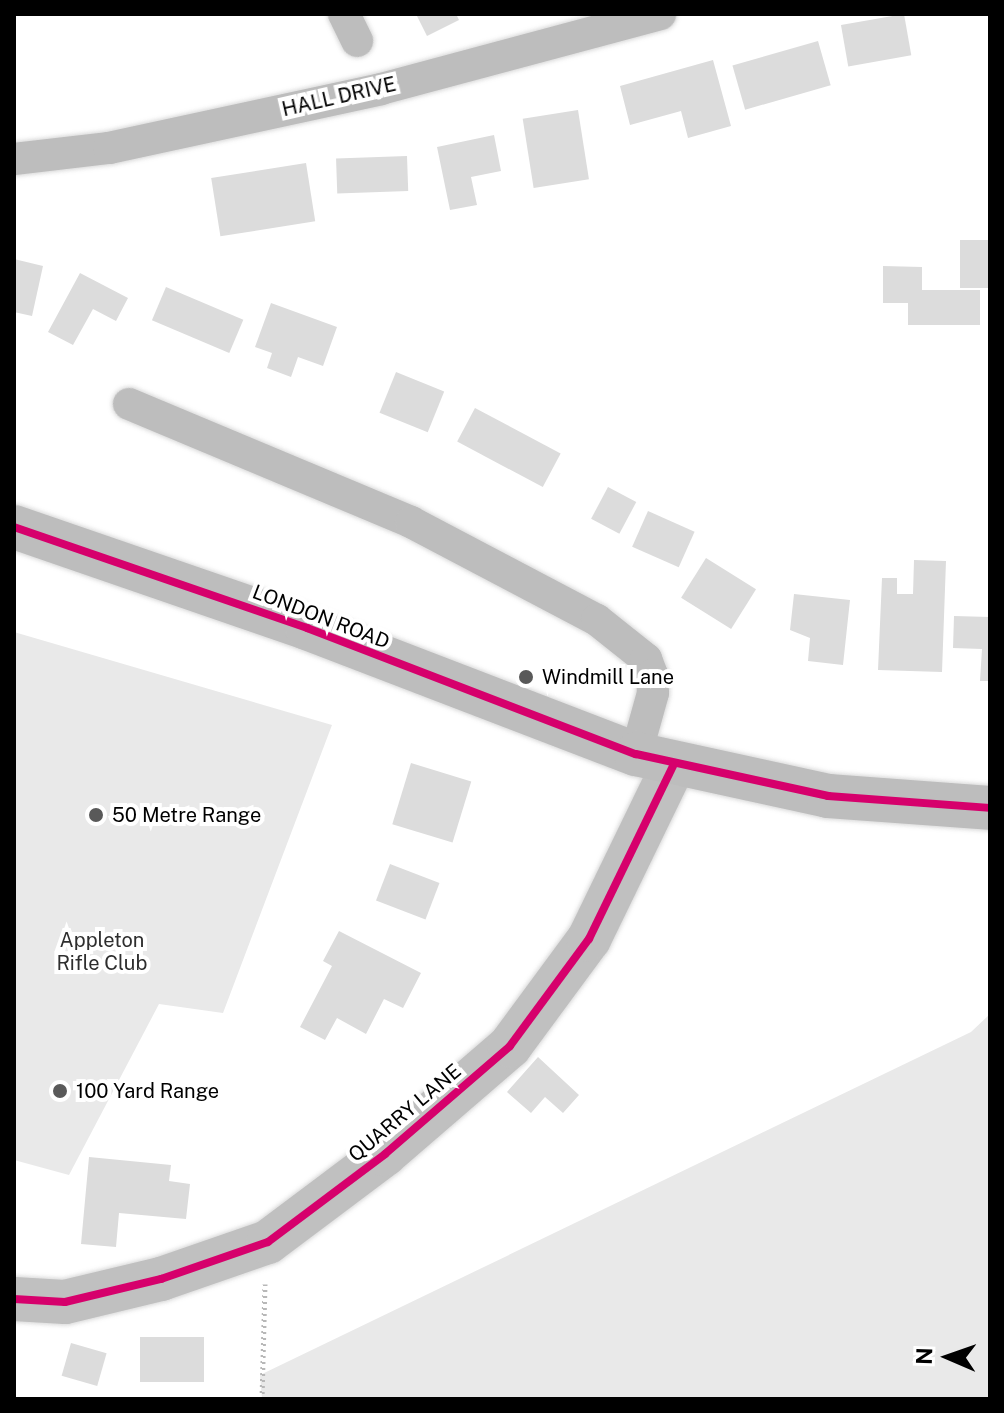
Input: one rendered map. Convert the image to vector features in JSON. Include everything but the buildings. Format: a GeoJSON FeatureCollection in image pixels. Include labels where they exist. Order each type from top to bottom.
{"type":"FeatureCollection","features":[{"type":"Feature","properties":{"kind":"highway","name":"LONDON ROAD"},"geometry":{"type":"LineString","coordinates":[[14,527],[223,597],[655,759],[828,796],[990,808]]}},
{"type":"Feature","properties":{"kind":"street","name":"HALL DRIVE"},"geometry":{"type":"LineString","coordinates":[[14,159],[109,148],[381,89],[660,14]]}},
{"type":"Feature","properties":{"kind":"street"},"geometry":{"type":"LineString","coordinates":[[129,404],[411,522],[597,620],[646,659],[652,675],[655,759]]}},
{"type":"Feature","properties":{"kind":"street","name":"QUARRY LANE"},"geometry":{"type":"LineString","coordinates":[[14,1299],[65,1302],[161,1279],[268,1242],[385,1154],[510,1046],[589,939],[655,759]]}},
{"type":"Feature","properties":{"kind":"path"},"geometry":{"type":"LineString","coordinates":[[262,1399],[268,1242]]}},
{"type":"Feature","properties":{"kind":"green space","name":"Appleton Rifle Club"},"geometry":{"type":"Polygon","coordinates":[[[14,632],[332,725],[223,1013],[159,1004],[69,1175],[14,1160],[14,632]]]}},
{"type":"Feature","properties":{"kind":"green space"},"geometry":{"type":"Polygon","coordinates":[[[990,1014],[990,1399],[262,1399],[260,1375],[971,1032],[990,1014]]]}},
{"type":"Feature","properties":{"kind":"cycle path"},"geometry":{"type":"LineString","coordinates":[[14,527],[307,628],[636,754],[828,796],[990,808]]}},
{"type":"Feature","properties":{"kind":"cycle path"},"geometry":{"type":"LineString","coordinates":[[14,1299],[65,1302],[161,1279],[268,1242],[385,1154],[510,1046],[589,939],[674,764]]}},
{"type":"Feature","properties":{"kind":"place","name":"Windmill Lane"},"geometry":{"type":"Point","coordinates":[526,677]}},
{"type":"Feature","properties":{"kind":"place","name":"50 Metre Range"},"geometry":{"type":"Point","coordinates":[96,815]}},
{"type":"Feature","properties":{"kind":"place","name":"100 Yard Range"},"geometry":{"type":"Point","coordinates":[60,1091]}}]}
